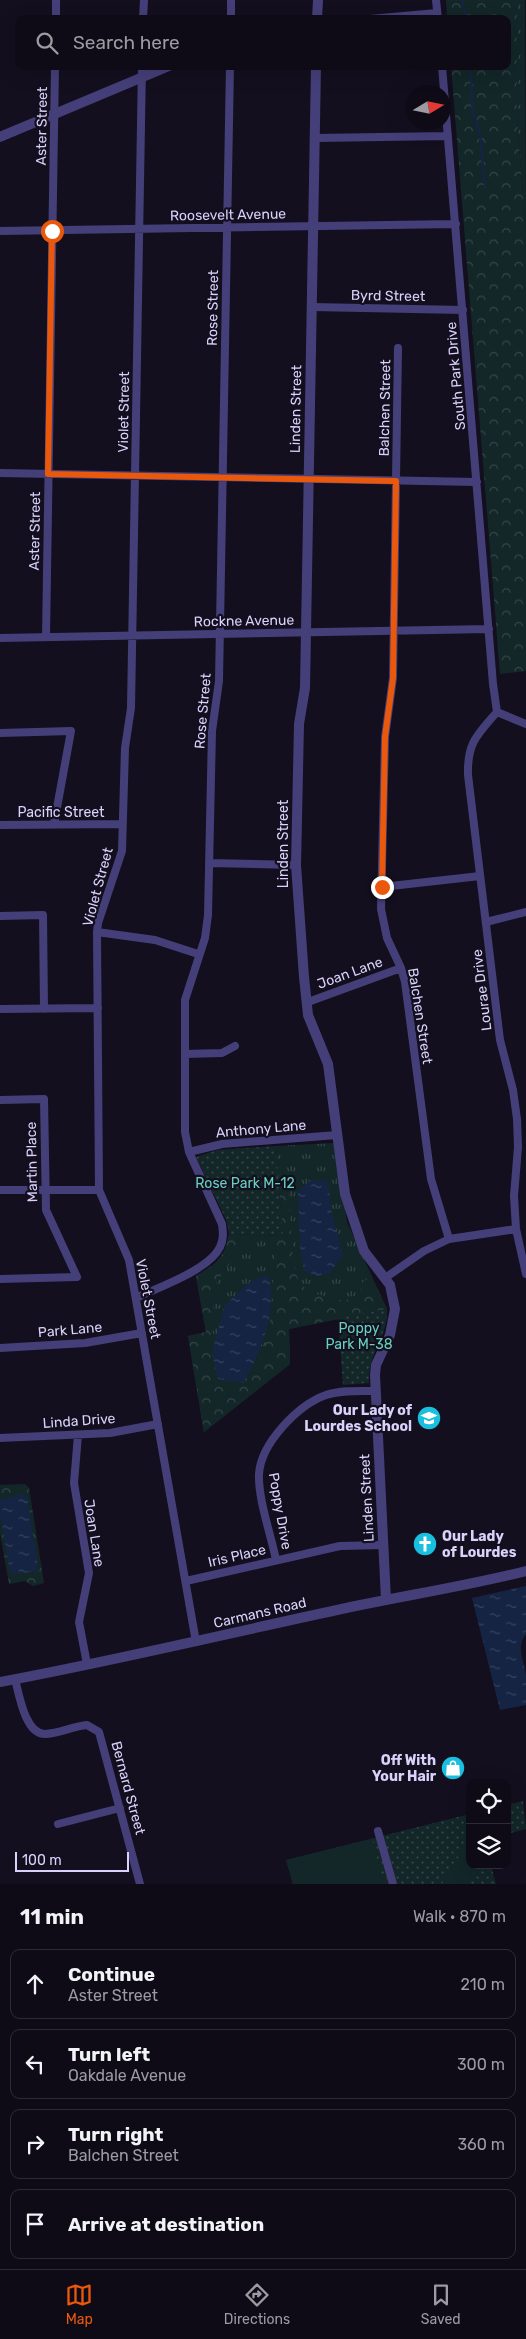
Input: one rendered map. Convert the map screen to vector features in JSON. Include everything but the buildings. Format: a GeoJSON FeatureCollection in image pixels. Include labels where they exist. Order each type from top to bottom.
{"type":"FeatureCollection","features":[{"type":"Feature","properties":{"kind":"street"},"geometry":{"type":"LineString","coordinates":[[56,0],[56,15]]}},
{"type":"Feature","properties":{"kind":"street"},"geometry":{"type":"LineString","coordinates":[[143,15],[144,0]]}},
{"type":"Feature","properties":{"kind":"street"},"geometry":{"type":"LineString","coordinates":[[231,0],[231,15]]}},
{"type":"Feature","properties":{"kind":"street"},"geometry":{"type":"LineString","coordinates":[[317,15],[318,0]]}},
{"type":"Feature","properties":{"kind":"street"},"geometry":{"type":"LineString","coordinates":[[436,0],[438,15]]}},
{"type":"Feature","properties":{"kind":"street","name":"Aster Street"},"geometry":{"type":"LineString","coordinates":[[46,637],[55,70]]}},
{"type":"Feature","properties":{"kind":"street","name":"Violet Street"},"geometry":{"type":"LineString","coordinates":[[142,70],[131,708],[125,748],[122,851],[98,923],[97,932],[99,1190],[129,1260],[196,1642]]}},
{"type":"Feature","properties":{"kind":"street"},"geometry":{"type":"LineString","coordinates":[[0,137],[160,70]]}},
{"type":"Feature","properties":{"kind":"street","name":"Rose Street"},"geometry":{"type":"LineString","coordinates":[[136,1298],[205,1264],[215,1255],[221,1245],[222,1224],[188,1152],[185,1132],[185,1000],[198,954],[205,938],[207,922],[212,731],[218,681],[230,70]]}},
{"type":"Feature","properties":{"kind":"street","name":"Linden Street"},"geometry":{"type":"LineString","coordinates":[[316,70],[305,688],[299,724],[296,865],[303,967],[308,1002],[312,1028],[328,1064],[345,1194],[358,1238],[364,1251],[390,1285],[395,1309],[390,1335],[376,1366],[375,1390],[386,1600]]}},
{"type":"Feature","properties":{"kind":"street","name":"South Park Drive"},"geometry":{"type":"LineString","coordinates":[[442,70],[493,684],[497,712]]}},
{"type":"Feature","properties":{"kind":"street"},"geometry":{"type":"LineString","coordinates":[[315,138],[448,136]]}},
{"type":"Feature","properties":{"kind":"street","name":"Roosevelt Avenue"},"geometry":{"type":"LineString","coordinates":[[0,232],[456,224]]}},
{"type":"Feature","properties":{"kind":"street","name":"Byrd Street"},"geometry":{"type":"LineString","coordinates":[[312,307],[463,310]]}},
{"type":"Feature","properties":{"kind":"street","name":"Balchen Street"},"geometry":{"type":"LineString","coordinates":[[398,348],[393,678],[385,737],[382,887],[384,928],[401,968],[408,1001],[431,1179],[449,1238]]}},
{"type":"Feature","properties":{"kind":"street"},"geometry":{"type":"LineString","coordinates":[[0,474],[477,482]]}},
{"type":"Feature","properties":{"kind":"street","name":"Rockne Avenue"},"geometry":{"type":"LineString","coordinates":[[0,638],[489,629]]}},
{"type":"Feature","properties":{"kind":"street"},"geometry":{"type":"LineString","coordinates":[[497,712],[526,724]]}},
{"type":"Feature","properties":{"kind":"street","name":"Lourae Drive"},"geometry":{"type":"LineString","coordinates":[[497,712],[474,738],[467,758],[500,1040],[513,1090],[517,1119],[518,1147],[514,1196],[516,1229],[526,1274]]}},
{"type":"Feature","properties":{"kind":"street"},"geometry":{"type":"LineString","coordinates":[[0,733],[71,732],[54,824]]}},
{"type":"Feature","properties":{"kind":"street","name":"Pacific Street"},"geometry":{"type":"LineString","coordinates":[[0,825],[122,824]]}},
{"type":"Feature","properties":{"kind":"street"},"geometry":{"type":"LineString","coordinates":[[209,863],[296,865]]}},
{"type":"Feature","properties":{"kind":"street"},"geometry":{"type":"LineString","coordinates":[[382,887],[480,876]]}},
{"type":"Feature","properties":{"kind":"street"},"geometry":{"type":"LineString","coordinates":[[486,922],[526,912]]}},
{"type":"Feature","properties":{"kind":"street"},"geometry":{"type":"LineString","coordinates":[[0,916],[43,915],[44,1008]]}},
{"type":"Feature","properties":{"kind":"street"},"geometry":{"type":"LineString","coordinates":[[97,932],[156,940],[198,954]]}},
{"type":"Feature","properties":{"kind":"street","name":"Joan Lane"},"geometry":{"type":"LineString","coordinates":[[308,1002],[401,968]]}},
{"type":"Feature","properties":{"kind":"street"},"geometry":{"type":"LineString","coordinates":[[0,1009],[98,1008]]}},
{"type":"Feature","properties":{"kind":"street"},"geometry":{"type":"LineString","coordinates":[[185,1054],[222,1053],[235,1046]]}},
{"type":"Feature","properties":{"kind":"street","name":"Martin Place"},"geometry":{"type":"LineString","coordinates":[[0,1100],[44,1099],[46,1210],[77,1277],[0,1279]]}},
{"type":"Feature","properties":{"kind":"street","name":"Anthony Lane"},"geometry":{"type":"LineString","coordinates":[[188,1152],[222,1144],[337,1135]]}},
{"type":"Feature","properties":{"kind":"street"},"geometry":{"type":"LineString","coordinates":[[0,1190],[99,1190]]}},
{"type":"Feature","properties":{"kind":"street"},"geometry":{"type":"LineString","coordinates":[[385,1278],[424,1250],[449,1238],[516,1229]]}},
{"type":"Feature","properties":{"kind":"street","name":"Park Lane"},"geometry":{"type":"LineString","coordinates":[[0,1348],[85,1343],[142,1333]]}},
{"type":"Feature","properties":{"kind":"street","name":"Poppy Drive"},"geometry":{"type":"LineString","coordinates":[[276,1560],[260,1485],[261,1462],[266,1448],[280,1430],[320,1398],[338,1392],[375,1390]]}},
{"type":"Feature","properties":{"kind":"street","name":"Linda Drive"},"geometry":{"type":"LineString","coordinates":[[0,1438],[110,1433],[158,1424]]}},
{"type":"Feature","properties":{"kind":"street","name":"Joan Lane"},"geometry":{"type":"LineString","coordinates":[[78,1434],[74,1483],[89,1573],[79,1622],[87,1664]]}},
{"type":"Feature","properties":{"kind":"street","name":"Iris Place"},"geometry":{"type":"LineString","coordinates":[[186,1581],[340,1546],[383,1545]]}},
{"type":"Feature","properties":{"kind":"street","name":"Carmans Road"},"geometry":{"type":"LineString","coordinates":[[0,1682],[196,1642],[386,1600],[482,1583],[526,1572]]}},
{"type":"Feature","properties":{"kind":"street","name":"Bernard Street"},"geometry":{"type":"LineString","coordinates":[[14,1679],[25,1716],[38,1732],[45,1734],[87,1725],[99,1732],[140,1884]]}},
{"type":"Feature","properties":{"kind":"street"},"geometry":{"type":"LineString","coordinates":[[58,1824],[120,1808]]}},
{"type":"Feature","properties":{"kind":"street"},"geometry":{"type":"LineString","coordinates":[[378,1831],[393,1884]]}},
{"type":"Feature","properties":{"kind":"green space"},"geometry":{"type":"Polygon","coordinates":[[[446,0],[517,0],[517,117],[526,234],[526,671],[500,674],[451,70],[511,70],[511,15],[447,15],[446,0]]]}},
{"type":"Feature","properties":{"kind":"green space"},"geometry":{"type":"Polygon","coordinates":[[[517,0],[525,0],[526,234],[517,117],[517,0]]]}},
{"type":"Feature","properties":{"kind":"green space"},"geometry":{"type":"Polygon","coordinates":[[[335,1143],[347,1222],[387,1309],[289,1329],[290,1364],[204,1432],[188,1336],[206,1332],[196,1276],[222,1255],[229,1234],[283,1236],[276,1146],[335,1143]]]}},
{"type":"Feature","properties":{"kind":"green space","name":"Rose Park M-12"},"geometry":{"type":"Polygon","coordinates":[[[276,1146],[283,1236],[229,1234],[227,1222],[196,1157],[217,1150],[276,1146]]]}},
{"type":"Feature","properties":{"kind":"green space"},"geometry":{"type":"Polygon","coordinates":[[[278,1174],[288,1183],[293,1260],[299,1284],[313,1293],[344,1301],[358,1295],[364,1280],[372,1279],[387,1309],[289,1329],[290,1364],[204,1432],[188,1336],[206,1332],[196,1276],[222,1255],[229,1234],[243,1235],[239,1251],[217,1281],[214,1297],[212,1353],[218,1379],[243,1383],[254,1374],[269,1333],[277,1236],[283,1236],[278,1174]]]}},
{"type":"Feature","properties":{"kind":"green space","name":"Poppy Park M-38"},"geometry":{"type":"Polygon","coordinates":[[[387,1309],[385,1328],[371,1363],[369,1383],[343,1385],[338,1318],[387,1309]]]}},
{"type":"Feature","properties":{"kind":"green space"},"geometry":{"type":"Polygon","coordinates":[[[25,1484],[29,1488],[44,1583],[33,1586],[25,1581],[9,1584],[0,1533],[0,1485],[25,1484]]]}},
{"type":"Feature","properties":{"kind":"green space"},"geometry":{"type":"Polygon","coordinates":[[[523,1801],[526,1829],[511,1833],[511,1804],[523,1801]]]}},
{"type":"Feature","properties":{"kind":"green space"},"geometry":{"type":"Polygon","coordinates":[[[466,1815],[466,1869],[492,1869],[496,1884],[293,1884],[286,1860],[466,1815]]]}},
{"type":"Feature","properties":{"kind":"green space"},"geometry":{"type":"Polygon","coordinates":[[[372,1839],[384,1884],[293,1884],[286,1860],[372,1839]]]}},
{"type":"Feature","properties":{"kind":"green space"},"geometry":{"type":"Polygon","coordinates":[[[462,1851],[466,1853],[466,1869],[476,1869],[467,1884],[442,1884],[462,1851]]]}},
{"type":"Feature","properties":{"kind":"water"},"geometry":{"type":"Polygon","coordinates":[[[311,1180],[328,1181],[332,1215],[343,1254],[330,1273],[317,1276],[304,1271],[300,1247],[298,1192],[311,1180]]]}},
{"type":"Feature","properties":{"kind":"water"},"geometry":{"type":"Polygon","coordinates":[[[268,1275],[271,1289],[269,1317],[256,1359],[243,1383],[218,1379],[212,1353],[224,1306],[251,1281],[268,1275]]]}},
{"type":"Feature","properties":{"kind":"water"},"geometry":{"type":"Polygon","coordinates":[[[22,1494],[27,1497],[38,1567],[36,1571],[16,1574],[10,1572],[0,1513],[0,1500],[22,1494]]]}},
{"type":"Feature","properties":{"kind":"water"},"geometry":{"type":"Polygon","coordinates":[[[526,1586],[526,1634],[521,1644],[521,1649],[526,1676],[526,1705],[500,1710],[472,1598],[526,1586]]]}},
{"type":"Feature","properties":{"kind":"waterway"},"geometry":{"type":"LineString","coordinates":[[462,0],[465,15]]}},
{"type":"Feature","properties":{"kind":"waterway"},"geometry":{"type":"LineString","coordinates":[[470,70],[473,113],[480,134],[485,186]]}},
{"type":"Feature","properties":{"kind":"place","name":"Our Lady of Lourdes School"},"geometry":{"type":"Point","coordinates":[429,1418]}},
{"type":"Feature","properties":{"kind":"place","name":"Our Lady of Lourdes"},"geometry":{"type":"Point","coordinates":[425,1544]}},
{"type":"Feature","properties":{"kind":"place","name":"Off With Your Hair"},"geometry":{"type":"Point","coordinates":[453,1768]}},
{"type":"Feature","properties":{"kind":"route"},"geometry":{"type":"LineString","coordinates":[[52,231],[48,474],[396,481],[393,678],[385,737],[382,887]]}}]}
